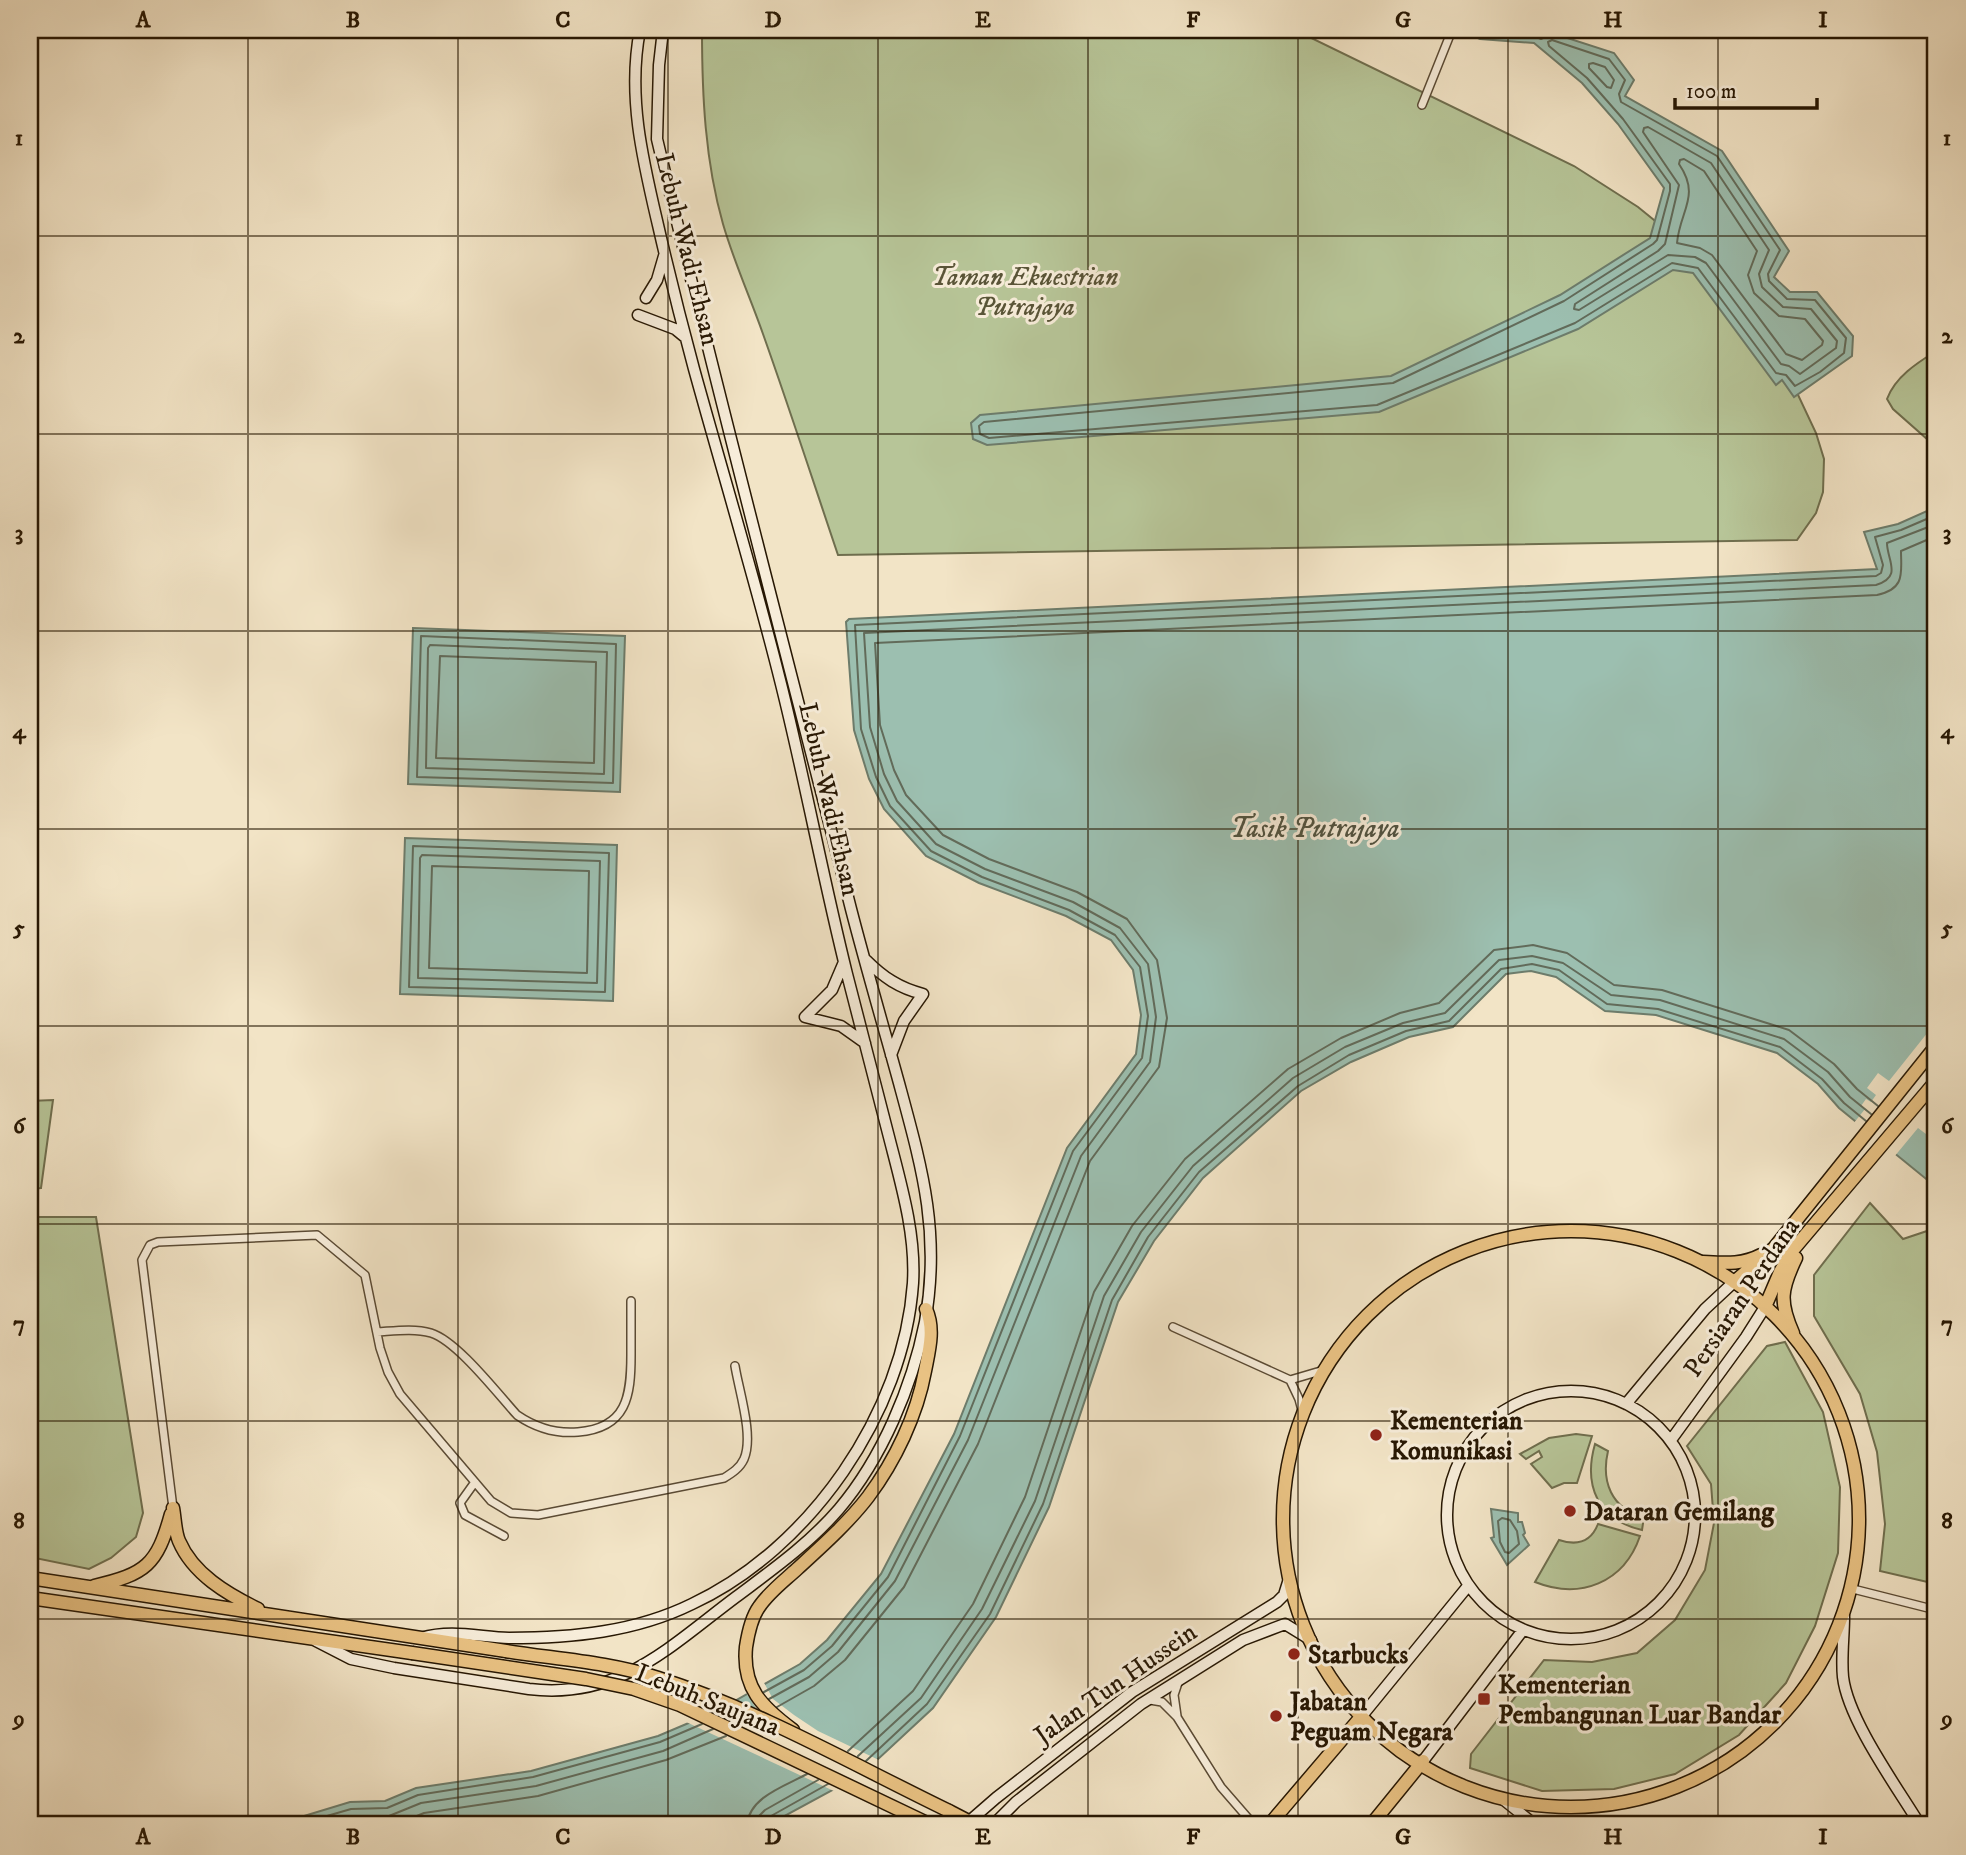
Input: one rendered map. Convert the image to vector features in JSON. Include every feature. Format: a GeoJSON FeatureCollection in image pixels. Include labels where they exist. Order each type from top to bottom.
{"type":"FeatureCollection","features":[{"type":"Feature","properties":{"kind":"main road","name":"Lebuh Wadi Ehsan"},"geometry":{"type":"LineString","coordinates":[[421,1638],[451,1632],[505,1638],[593,1634],[649,1623],[695,1603],[729,1583],[777,1547],[805,1519],[844,1472],[885,1396],[908,1317],[913,1284],[913,1250],[902,1190],[844,962],[781,685],[686,338],[638,141],[635,75],[640,30]]}},
{"type":"Feature","properties":{"kind":"main road","name":"Lebuh Wadi Ehsan"},"geometry":{"type":"LineString","coordinates":[[314,1639],[351,1659],[404,1670],[541,1690],[576,1690],[623,1677],[691,1631],[790,1557],[839,1509],[884,1439],[916,1358],[926,1309],[932,1239],[924,1174],[864,958],[657,139],[663,30]]}},
{"type":"Feature","properties":{"kind":"main road"},"geometry":{"type":"LineString","coordinates":[[646,298],[657,280],[665,254]]}},
{"type":"Feature","properties":{"kind":"main road"},"geometry":{"type":"LineString","coordinates":[[638,315],[675,329],[686,338]]}},
{"type":"Feature","properties":{"kind":"main road"},"geometry":{"type":"LineString","coordinates":[[864,958],[887,979],[923,994],[904,1021],[891,1055]]}},
{"type":"Feature","properties":{"kind":"main road"},"geometry":{"type":"LineString","coordinates":[[844,962],[832,990],[805,1017],[841,1026],[865,1043]]}},
{"type":"Feature","properties":{"kind":"main road","name":"Persiaran Perdana"},"geometry":{"type":"LineString","coordinates":[[1734,1282],[1774,1248],[1936,1046]]}},
{"type":"Feature","properties":{"kind":"main road","name":"Persiaran Perdana"},"geometry":{"type":"LineString","coordinates":[[1671,1440],[1746,1337],[1765,1307],[1792,1251],[1936,1081]]}},
{"type":"Feature","properties":{"kind":"main road"},"geometry":{"type":"LineString","coordinates":[[1504,1800],[1565,1808],[1621,1808],[1657,1803],[1690,1789],[1724,1769],[1774,1721],[1816,1667],[1844,1617],[1853,1589],[1863,1527],[1854,1469],[1847,1438],[1836,1409],[1801,1349],[1765,1307],[1734,1282],[1661,1244],[1619,1233],[1561,1229],[1489,1240],[1438,1262],[1391,1289],[1354,1328],[1324,1370],[1303,1414],[1283,1490],[1283,1528],[1289,1579],[1311,1640],[1339,1691],[1361,1717],[1423,1761],[1504,1800],[1535,1825]]}},
{"type":"Feature","properties":{"kind":"main road"},"geometry":{"type":"LineString","coordinates":[[1801,1349],[1784,1313],[1783,1292],[1791,1267],[1807,1236]]}},
{"type":"Feature","properties":{"kind":"main road"},"geometry":{"type":"LineString","coordinates":[[1700,1262],[1736,1264],[1751,1261],[1774,1248]]}},
{"type":"Feature","properties":{"kind":"main road"},"geometry":{"type":"LineString","coordinates":[[1626,1404],[1705,1309],[1734,1282]]}},
{"type":"Feature","properties":{"kind":"main road"},"geometry":{"type":"LineString","coordinates":[[809,1743],[759,1701],[749,1684],[745,1661],[748,1634],[758,1608],[823,1545],[868,1496],[902,1439],[912,1420],[923,1382],[931,1321],[926,1309]]}},
{"type":"Feature","properties":{"kind":"main road"},"geometry":{"type":"LineString","coordinates":[[1552,1392],[1590,1393],[1626,1404],[1651,1419],[1671,1440],[1685,1464],[1694,1489],[1697,1516],[1694,1544],[1685,1569],[1670,1592],[1651,1612],[1629,1627],[1603,1636],[1576,1640],[1549,1638],[1523,1630],[1492,1612],[1468,1586],[1456,1564],[1446,1515],[1456,1466],[1468,1444],[1485,1425],[1505,1410],[1528,1399],[1552,1392]]}},
{"type":"Feature","properties":{"kind":"main road"},"geometry":{"type":"LineString","coordinates":[[87,1587],[127,1578],[150,1563],[163,1542],[173,1508]]}},
{"type":"Feature","properties":{"kind":"main road"},"geometry":{"type":"LineString","coordinates":[[173,1508],[178,1541],[194,1563],[226,1594],[270,1615]]}},
{"type":"Feature","properties":{"kind":"main road","name":"Lebuh Saujana"},"geometry":{"type":"LineString","coordinates":[[30,1578],[620,1668],[657,1678],[710,1698],[809,1743],[970,1824]]}},
{"type":"Feature","properties":{"kind":"main road","name":"Jalan Tun Hussein"},"geometry":{"type":"LineString","coordinates":[[970,1824],[1132,1692],[1277,1602],[1284,1595],[1289,1579]]}},
{"type":"Feature","properties":{"kind":"main road"},"geometry":{"type":"LineString","coordinates":[[1269,1825],[1468,1586]]}},
{"type":"Feature","properties":{"kind":"main road","name":"Lebuh Saujana"},"geometry":{"type":"LineString","coordinates":[[30,1598],[586,1679],[634,1689],[680,1705],[931,1825]]}},
{"type":"Feature","properties":{"kind":"main road"},"geometry":{"type":"LineString","coordinates":[[1844,1617],[1843,1675],[1847,1696],[1857,1720],[1920,1825]]}},
{"type":"Feature","properties":{"kind":"main road","name":"Jalan Tun Hussein"},"geometry":{"type":"LineString","coordinates":[[993,1825],[1016,1802],[1147,1700],[1243,1640],[1285,1624],[1311,1640]]}},
{"type":"Feature","properties":{"kind":"main road"},"geometry":{"type":"LineString","coordinates":[[1371,1825],[1523,1630]]}},
{"type":"Feature","properties":{"kind":"street"},"geometry":{"type":"LineString","coordinates":[[1422,105],[1452,30]]}},
{"type":"Feature","properties":{"kind":"street"},"geometry":{"type":"LineString","coordinates":[[173,1508],[142,1260],[150,1245],[159,1242],[317,1235],[365,1275],[388,1372],[400,1395],[491,1501],[512,1513],[525,1515],[724,1478],[735,1472],[743,1461],[748,1434],[735,1366]]}},
{"type":"Feature","properties":{"kind":"street"},"geometry":{"type":"LineString","coordinates":[[377,1332],[416,1330],[432,1333],[448,1341],[517,1415],[544,1429],[563,1433],[582,1432],[617,1418],[626,1404],[631,1387],[631,1300]]}},
{"type":"Feature","properties":{"kind":"street"},"geometry":{"type":"LineString","coordinates":[[1173,1327],[1290,1380],[1303,1414]]}},
{"type":"Feature","properties":{"kind":"street"},"geometry":{"type":"LineString","coordinates":[[1290,1380],[1324,1370]]}},
{"type":"Feature","properties":{"kind":"street"},"geometry":{"type":"LineString","coordinates":[[475,1482],[460,1503],[461,1510],[465,1515],[503,1536]]}},
{"type":"Feature","properties":{"kind":"street"},"geometry":{"type":"LineString","coordinates":[[1853,1589],[1936,1610]]}},
{"type":"Feature","properties":{"kind":"street"},"geometry":{"type":"LineString","coordinates":[[1177,1717],[1174,1695],[1179,1680]]}},
{"type":"Feature","properties":{"kind":"street"},"geometry":{"type":"LineString","coordinates":[[1147,1700],[1162,1702],[1177,1717],[1221,1787],[1254,1825]]}},
{"type":"Feature","properties":{"kind":"green space","name":"Taman Ekuestrian Putrajaya"},"geometry":{"type":"Polygon","coordinates":[[[702,30],[1295,30],[1574,166],[1638,207],[1681,242],[1792,382],[1816,433],[1824,459],[1823,492],[1816,513],[1797,540],[838,555],[773,361],[723,224],[712,176],[706,128],[702,30]]]}},
{"type":"Feature","properties":{"kind":"green space"},"geometry":{"type":"Polygon","coordinates":[[[1936,351],[1936,447],[1893,409],[1887,399],[1901,377],[1936,351]]]}},
{"type":"Feature","properties":{"kind":"green space"},"geometry":{"type":"Polygon","coordinates":[[[53,1100],[41,1188],[30,1189],[30,1101],[53,1100]]]}},
{"type":"Feature","properties":{"kind":"green space"},"geometry":{"type":"Polygon","coordinates":[[[1870,1203],[1903,1239],[1927,1231],[1936,1245],[1936,1584],[1880,1571],[1885,1524],[1877,1452],[1860,1394],[1814,1316],[1814,1275],[1870,1203]]]}},
{"type":"Feature","properties":{"kind":"green space"},"geometry":{"type":"Polygon","coordinates":[[[30,1217],[96,1217],[143,1513],[136,1537],[111,1558],[89,1569],[30,1557],[30,1217]]]}},
{"type":"Feature","properties":{"kind":"green space"},"geometry":{"type":"Polygon","coordinates":[[[1785,1342],[1823,1412],[1840,1487],[1838,1553],[1815,1626],[1786,1683],[1739,1735],[1675,1774],[1614,1789],[1542,1791],[1470,1768],[1471,1754],[1544,1660],[1592,1662],[1637,1653],[1675,1620],[1705,1570],[1714,1523],[1711,1484],[1687,1446],[1767,1346],[1785,1342]]]}},
{"type":"Feature","properties":{"kind":"green space"},"geometry":{"type":"Polygon","coordinates":[[[1576,1434],[1592,1436],[1577,1483],[1564,1483],[1552,1488],[1531,1464],[1542,1457],[1539,1451],[1526,1459],[1520,1454],[1549,1438],[1576,1434]]]}},
{"type":"Feature","properties":{"kind":"green space"},"geometry":{"type":"Polygon","coordinates":[[[1595,1444],[1608,1451],[1606,1473],[1611,1492],[1623,1508],[1644,1517],[1642,1530],[1614,1518],[1598,1499],[1591,1474],[1595,1444]]]}},
{"type":"Feature","properties":{"kind":"green space"},"geometry":{"type":"Polygon","coordinates":[[[1598,1524],[1640,1536],[1623,1566],[1612,1576],[1584,1588],[1568,1589],[1535,1582],[1559,1540],[1572,1543],[1583,1541],[1598,1524]]]}},
{"type":"Feature","properties":{"kind":"water"},"geometry":{"type":"Polygon","coordinates":[[[1460,30],[1538,30],[1614,53],[1634,80],[1625,96],[1722,151],[1789,251],[1774,277],[1790,292],[1817,292],[1853,336],[1852,356],[1794,397],[1782,380],[1776,385],[1693,273],[1673,270],[1578,329],[1379,412],[987,445],[973,439],[971,423],[980,415],[1391,376],[1560,295],[1650,238],[1664,188],[1618,124],[1582,83],[1534,43],[1480,39],[1460,30]]]}},
{"type":"Feature","properties":{"kind":"water","name":"Tasik Putrajaya"},"geometry":{"type":"Polygon","coordinates":[[[1936,507],[1936,1187],[1839,1108],[1818,1084],[1777,1053],[1656,1015],[1605,1011],[1556,977],[1531,971],[1506,974],[1453,1027],[1409,1037],[1351,1062],[1301,1091],[1203,1178],[1154,1241],[1118,1302],[1049,1507],[996,1617],[933,1708],[862,1774],[768,1825],[247,1825],[281,1823],[350,1802],[385,1801],[416,1788],[531,1771],[658,1736],[717,1711],[800,1664],[827,1640],[881,1574],[954,1434],[1067,1148],[1136,1054],[1141,1015],[1133,970],[1111,940],[1066,916],[979,883],[926,856],[884,809],[869,779],[854,730],[846,622],[849,619],[1877,569],[1864,532],[1898,524],[1936,507]]]}},
{"type":"Feature","properties":{"kind":"water"},"geometry":{"type":"Polygon","coordinates":[[[413,628],[625,636],[620,792],[408,784],[413,628]]]}},
{"type":"Feature","properties":{"kind":"water"},"geometry":{"type":"Polygon","coordinates":[[[405,838],[617,845],[613,1001],[400,994],[405,838]]]}},
{"type":"Feature","properties":{"kind":"water"},"geometry":{"type":"Polygon","coordinates":[[[1491,1509],[1518,1513],[1518,1522],[1522,1522],[1525,1533],[1523,1535],[1529,1545],[1507,1565],[1491,1538],[1494,1537],[1491,1509]]]}},
{"type":"Feature","properties":{"kind":"pier"},"geometry":{"type":"Polygon","coordinates":[[[1936,1022],[1936,1102],[1928,1112],[1936,1118],[1936,1122],[1926,1134],[1918,1128],[1894,1157],[1853,1124],[1865,1109],[1861,1106],[1866,1099],[1871,1102],[1876,1095],[1867,1088],[1878,1073],[1889,1081],[1936,1022]]]}},
{"type":"Feature","properties":{"kind":"pier"},"geometry":{"type":"Polygon","coordinates":[[[763,1681],[773,1699],[794,1715],[818,1731],[881,1761],[864,1777],[836,1792],[684,1721],[730,1699],[751,1710],[756,1708],[745,1691],[763,1681]]]}},
{"type":"Feature","properties":{"kind":"place","name":"Kementerian Komunikasi"},"geometry":{"type":"Point","coordinates":[1376,1435]}},
{"type":"Feature","properties":{"kind":"place","name":"Dataran Gemilang"},"geometry":{"type":"Point","coordinates":[1570,1511]}},
{"type":"Feature","properties":{"kind":"place","name":"Starbucks"},"geometry":{"type":"Point","coordinates":[1294,1654]}},
{"type":"Feature","properties":{"kind":"place","name":"Kementerian Pembangunan Luar Bandar"},"geometry":{"type":"Point","coordinates":[1484,1699]}},
{"type":"Feature","properties":{"kind":"place","name":"Jabatan Peguam Negara"},"geometry":{"type":"Point","coordinates":[1276,1716]}}]}
